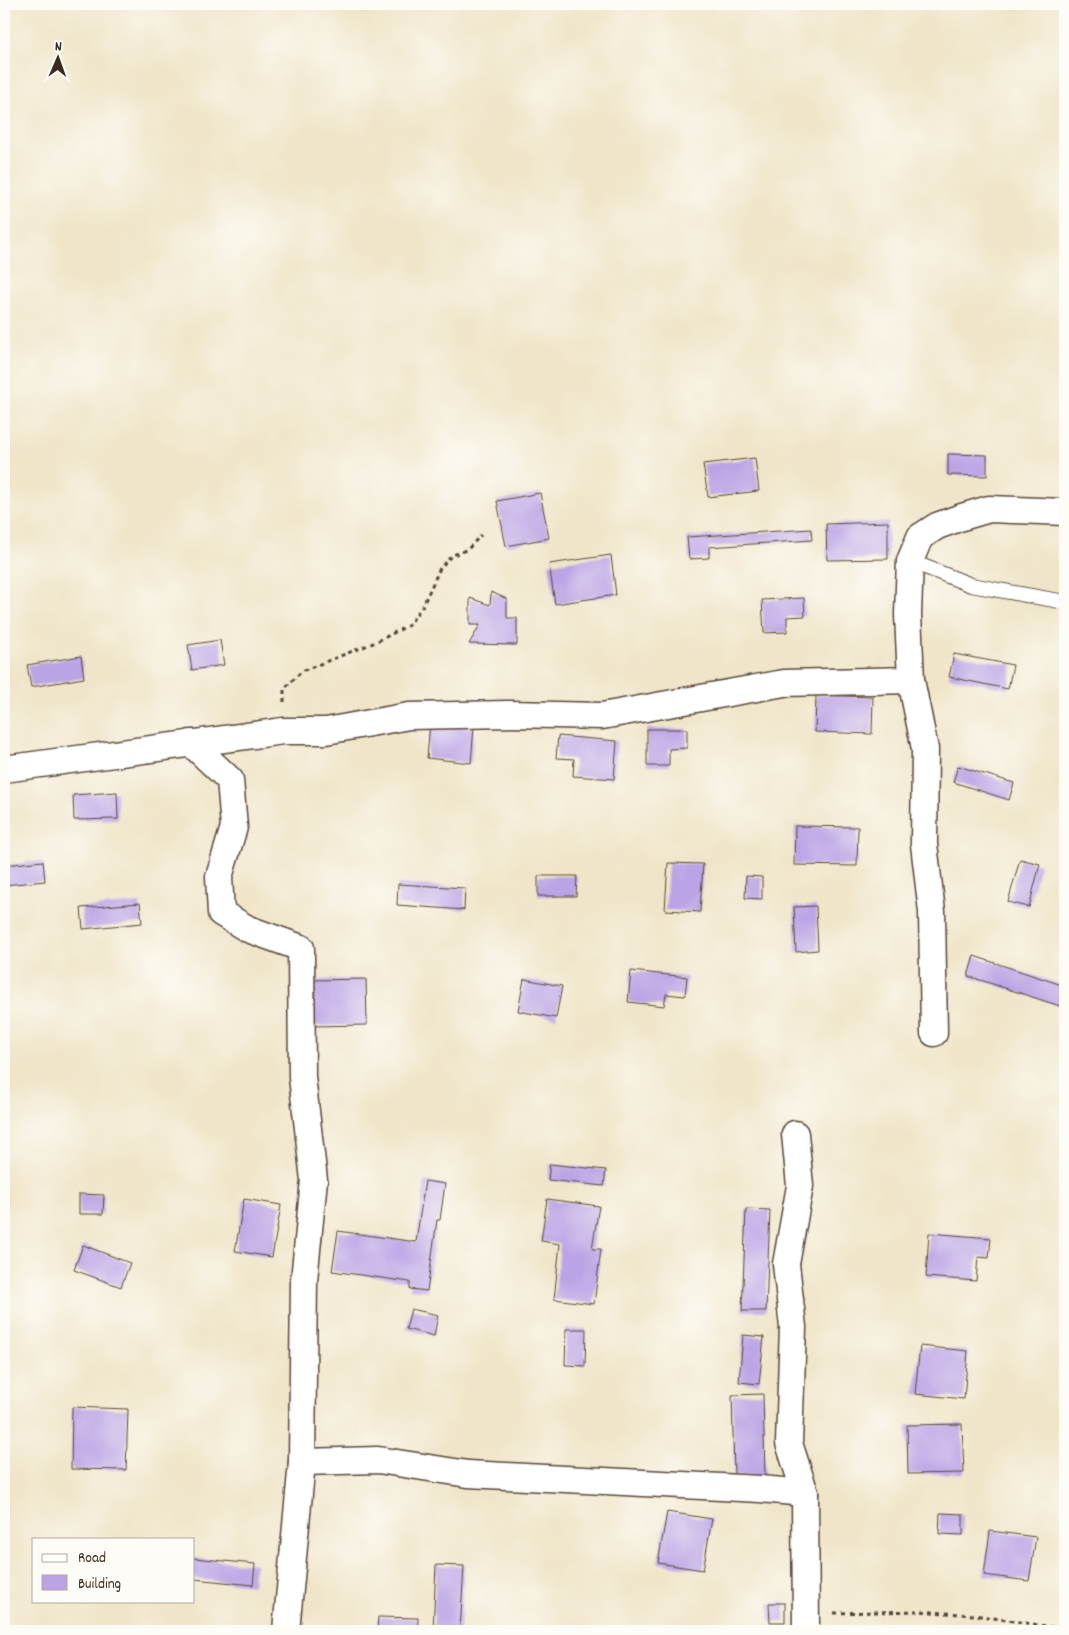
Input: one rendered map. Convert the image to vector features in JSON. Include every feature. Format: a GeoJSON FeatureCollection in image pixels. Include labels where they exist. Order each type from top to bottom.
{"type":"FeatureCollection","features":[{"type":"Feature","properties":{"kind":"street"},"geometry":{"type":"LineString","coordinates":[[934,1033],[932,912],[924,844],[925,750],[911,680],[908,614],[910,561],[920,536],[937,526],[962,517],[989,510],[1065,512]]}},
{"type":"Feature","properties":{"kind":"street"},"geometry":{"type":"LineString","coordinates":[[4,769],[284,732],[326,731],[409,716],[508,714],[602,716],[784,683],[911,680]]}},
{"type":"Feature","properties":{"kind":"street"},"geometry":{"type":"LineString","coordinates":[[191,743],[230,780],[234,827],[219,877],[221,913],[248,928],[301,948],[302,1077],[314,1180],[304,1280],[302,1462],[286,1631]]}},
{"type":"Feature","properties":{"kind":"street"},"geometry":{"type":"LineString","coordinates":[[795,1134],[800,1186],[786,1264],[793,1327],[789,1443],[805,1493],[806,1623]]}},
{"type":"Feature","properties":{"kind":"street"},"geometry":{"type":"LineString","coordinates":[[302,1462],[378,1460],[468,1474],[805,1493]]}},
{"type":"Feature","properties":{"kind":"lane"},"geometry":{"type":"LineString","coordinates":[[910,561],[971,585],[1065,602]]}},
{"type":"Feature","properties":{"kind":"path"},"geometry":{"type":"LineString","coordinates":[[284,704],[284,688],[302,671],[376,642],[409,625],[423,605],[440,568],[451,556],[468,549],[481,535]]}},
{"type":"Feature","properties":{"kind":"path"},"geometry":{"type":"LineString","coordinates":[[806,1623],[918,1611],[974,1615],[1065,1629]]}},
{"type":"Feature","properties":{"kind":"building"},"geometry":{"type":"Polygon","coordinates":[[[948,454],[987,455],[987,476],[948,475],[948,454]]]}},
{"type":"Feature","properties":{"kind":"building"},"geometry":{"type":"Polygon","coordinates":[[[755,458],[759,491],[708,497],[703,464],[755,458]]]}},
{"type":"Feature","properties":{"kind":"building"},"geometry":{"type":"Polygon","coordinates":[[[540,493],[549,538],[506,546],[497,501],[540,493]]]}},
{"type":"Feature","properties":{"kind":"building"},"geometry":{"type":"Polygon","coordinates":[[[888,522],[888,559],[827,560],[826,524],[888,522]]]}},
{"type":"Feature","properties":{"kind":"building"},"geometry":{"type":"Polygon","coordinates":[[[811,529],[812,540],[709,547],[709,558],[689,559],[687,537],[811,529]]]}},
{"type":"Feature","properties":{"kind":"building"},"geometry":{"type":"Polygon","coordinates":[[[611,555],[616,595],[555,604],[549,564],[611,555]]]}},
{"type":"Feature","properties":{"kind":"building"},"geometry":{"type":"Polygon","coordinates":[[[491,592],[507,599],[507,618],[517,618],[517,645],[469,644],[480,625],[470,625],[470,598],[490,605],[491,592]]]}},
{"type":"Feature","properties":{"kind":"building"},"geometry":{"type":"Polygon","coordinates":[[[804,598],[805,616],[787,617],[787,632],[764,633],[762,600],[804,598]]]}},
{"type":"Feature","properties":{"kind":"building"},"geometry":{"type":"Polygon","coordinates":[[[220,640],[224,665],[192,670],[188,645],[220,640]]]}},
{"type":"Feature","properties":{"kind":"building"},"geometry":{"type":"Polygon","coordinates":[[[954,654],[1013,665],[1008,689],[949,677],[954,654]]]}},
{"type":"Feature","properties":{"kind":"building"},"geometry":{"type":"Polygon","coordinates":[[[81,656],[84,678],[31,687],[27,665],[81,656]]]}},
{"type":"Feature","properties":{"kind":"building"},"geometry":{"type":"Polygon","coordinates":[[[816,695],[873,697],[872,734],[815,732],[816,695]]]}},
{"type":"Feature","properties":{"kind":"building"},"geometry":{"type":"Polygon","coordinates":[[[430,723],[474,727],[471,763],[427,758],[430,723]]]}},
{"type":"Feature","properties":{"kind":"building"},"geometry":{"type":"Polygon","coordinates":[[[647,729],[687,729],[687,748],[669,749],[669,766],[647,766],[647,729]]]}},
{"type":"Feature","properties":{"kind":"building"},"geometry":{"type":"Polygon","coordinates":[[[558,736],[617,741],[614,779],[573,776],[574,759],[556,758],[558,736]]]}},
{"type":"Feature","properties":{"kind":"building"},"geometry":{"type":"Polygon","coordinates":[[[958,766],[1014,783],[1009,800],[953,782],[958,766]]]}},
{"type":"Feature","properties":{"kind":"building"},"geometry":{"type":"Polygon","coordinates":[[[117,792],[118,819],[74,820],[73,795],[117,792]]]}},
{"type":"Feature","properties":{"kind":"building"},"geometry":{"type":"Polygon","coordinates":[[[795,826],[858,827],[857,866],[794,865],[795,826]]]}},
{"type":"Feature","properties":{"kind":"building"},"geometry":{"type":"Polygon","coordinates":[[[1020,859],[1040,864],[1029,907],[1008,902],[1020,859]]]}},
{"type":"Feature","properties":{"kind":"building"},"geometry":{"type":"Polygon","coordinates":[[[43,861],[45,881],[4,885],[4,865],[43,861]]]}},
{"type":"Feature","properties":{"kind":"building"},"geometry":{"type":"Polygon","coordinates":[[[668,863],[703,864],[700,912],[665,910],[668,863]]]}},
{"type":"Feature","properties":{"kind":"building"},"geometry":{"type":"Polygon","coordinates":[[[538,876],[577,876],[576,896],[538,896],[538,876]]]}},
{"type":"Feature","properties":{"kind":"building"},"geometry":{"type":"Polygon","coordinates":[[[746,876],[762,877],[762,899],[745,898],[746,876]]]}},
{"type":"Feature","properties":{"kind":"building"},"geometry":{"type":"Polygon","coordinates":[[[398,884],[465,888],[464,910],[397,905],[398,884]]]}},
{"type":"Feature","properties":{"kind":"building"},"geometry":{"type":"Polygon","coordinates":[[[140,903],[142,923],[83,929],[81,908],[140,903]]]}},
{"type":"Feature","properties":{"kind":"building"},"geometry":{"type":"Polygon","coordinates":[[[816,906],[818,950],[796,952],[794,907],[816,906]]]}},
{"type":"Feature","properties":{"kind":"building"},"geometry":{"type":"Polygon","coordinates":[[[974,956],[1065,986],[1060,1006],[968,976],[974,956]]]}},
{"type":"Feature","properties":{"kind":"building"},"geometry":{"type":"Polygon","coordinates":[[[631,971],[687,977],[685,996],[666,994],[664,1006],[628,1002],[631,971]]]}},
{"type":"Feature","properties":{"kind":"building"},"geometry":{"type":"Polygon","coordinates":[[[366,979],[367,1025],[313,1026],[312,980],[366,979]]]}},
{"type":"Feature","properties":{"kind":"building"},"geometry":{"type":"Polygon","coordinates":[[[524,979],[562,986],[556,1018],[518,1011],[524,979]]]}},
{"type":"Feature","properties":{"kind":"building"},"geometry":{"type":"Polygon","coordinates":[[[550,1164],[606,1170],[604,1186],[548,1180],[550,1164]]]}},
{"type":"Feature","properties":{"kind":"building"},"geometry":{"type":"Polygon","coordinates":[[[425,1181],[445,1184],[440,1220],[437,1220],[427,1291],[410,1289],[410,1282],[332,1271],[338,1231],[416,1242],[425,1181]]]}},
{"type":"Feature","properties":{"kind":"building"},"geometry":{"type":"Polygon","coordinates":[[[79,1194],[104,1195],[103,1214],[79,1214],[79,1194]]]}},
{"type":"Feature","properties":{"kind":"building"},"geometry":{"type":"Polygon","coordinates":[[[244,1199],[281,1205],[272,1257],[235,1251],[244,1199]]]}},
{"type":"Feature","properties":{"kind":"building"},"geometry":{"type":"Polygon","coordinates":[[[547,1199],[599,1206],[592,1249],[601,1249],[594,1304],[554,1299],[560,1244],[541,1241],[547,1199]]]}},
{"type":"Feature","properties":{"kind":"building"},"geometry":{"type":"Polygon","coordinates":[[[746,1209],[770,1210],[766,1311],[742,1311],[746,1209]]]}},
{"type":"Feature","properties":{"kind":"building"},"geometry":{"type":"Polygon","coordinates":[[[929,1233],[991,1238],[989,1258],[978,1257],[976,1281],[926,1277],[929,1233]]]}},
{"type":"Feature","properties":{"kind":"building"},"geometry":{"type":"Polygon","coordinates":[[[83,1245],[130,1263],[121,1287],[74,1270],[83,1245]]]}},
{"type":"Feature","properties":{"kind":"building"},"geometry":{"type":"Polygon","coordinates":[[[411,1309],[438,1315],[434,1336],[406,1329],[411,1309]]]}},
{"type":"Feature","properties":{"kind":"building"},"geometry":{"type":"Polygon","coordinates":[[[566,1329],[586,1329],[585,1366],[565,1365],[566,1329]]]}},
{"type":"Feature","properties":{"kind":"building"},"geometry":{"type":"Polygon","coordinates":[[[743,1335],[764,1337],[759,1384],[739,1382],[743,1335]]]}},
{"type":"Feature","properties":{"kind":"building"},"geometry":{"type":"Polygon","coordinates":[[[920,1346],[968,1351],[964,1399],[915,1394],[920,1346]]]}},
{"type":"Feature","properties":{"kind":"building"},"geometry":{"type":"Polygon","coordinates":[[[763,1394],[765,1476],[734,1476],[732,1395],[763,1394]]]}},
{"type":"Feature","properties":{"kind":"building"},"geometry":{"type":"Polygon","coordinates":[[[72,1407],[128,1409],[126,1470],[71,1469],[72,1407]]]}},
{"type":"Feature","properties":{"kind":"building"},"geometry":{"type":"Polygon","coordinates":[[[962,1424],[964,1473],[908,1474],[907,1425],[962,1424]]]}},
{"type":"Feature","properties":{"kind":"building"},"geometry":{"type":"Polygon","coordinates":[[[667,1512],[712,1519],[703,1570],[658,1563],[667,1512]]]}},
{"type":"Feature","properties":{"kind":"building"},"geometry":{"type":"Polygon","coordinates":[[[940,1513],[963,1514],[963,1535],[939,1534],[940,1513]]]}},
{"type":"Feature","properties":{"kind":"building"},"geometry":{"type":"Polygon","coordinates":[[[990,1531],[1036,1537],[1029,1581],[984,1575],[990,1531]]]}},
{"type":"Feature","properties":{"kind":"building"},"geometry":{"type":"Polygon","coordinates":[[[195,1558],[255,1564],[253,1585],[195,1579],[195,1558]]]}},
{"type":"Feature","properties":{"kind":"building"},"geometry":{"type":"Polygon","coordinates":[[[436,1565],[464,1566],[460,1631],[433,1631],[436,1565]]]}},
{"type":"Feature","properties":{"kind":"building"},"geometry":{"type":"Polygon","coordinates":[[[769,1603],[785,1603],[785,1622],[770,1622],[769,1603]]]}},
{"type":"Feature","properties":{"kind":"building"},"geometry":{"type":"Polygon","coordinates":[[[378,1617],[418,1618],[418,1631],[377,1631],[378,1617]]]}}]}
